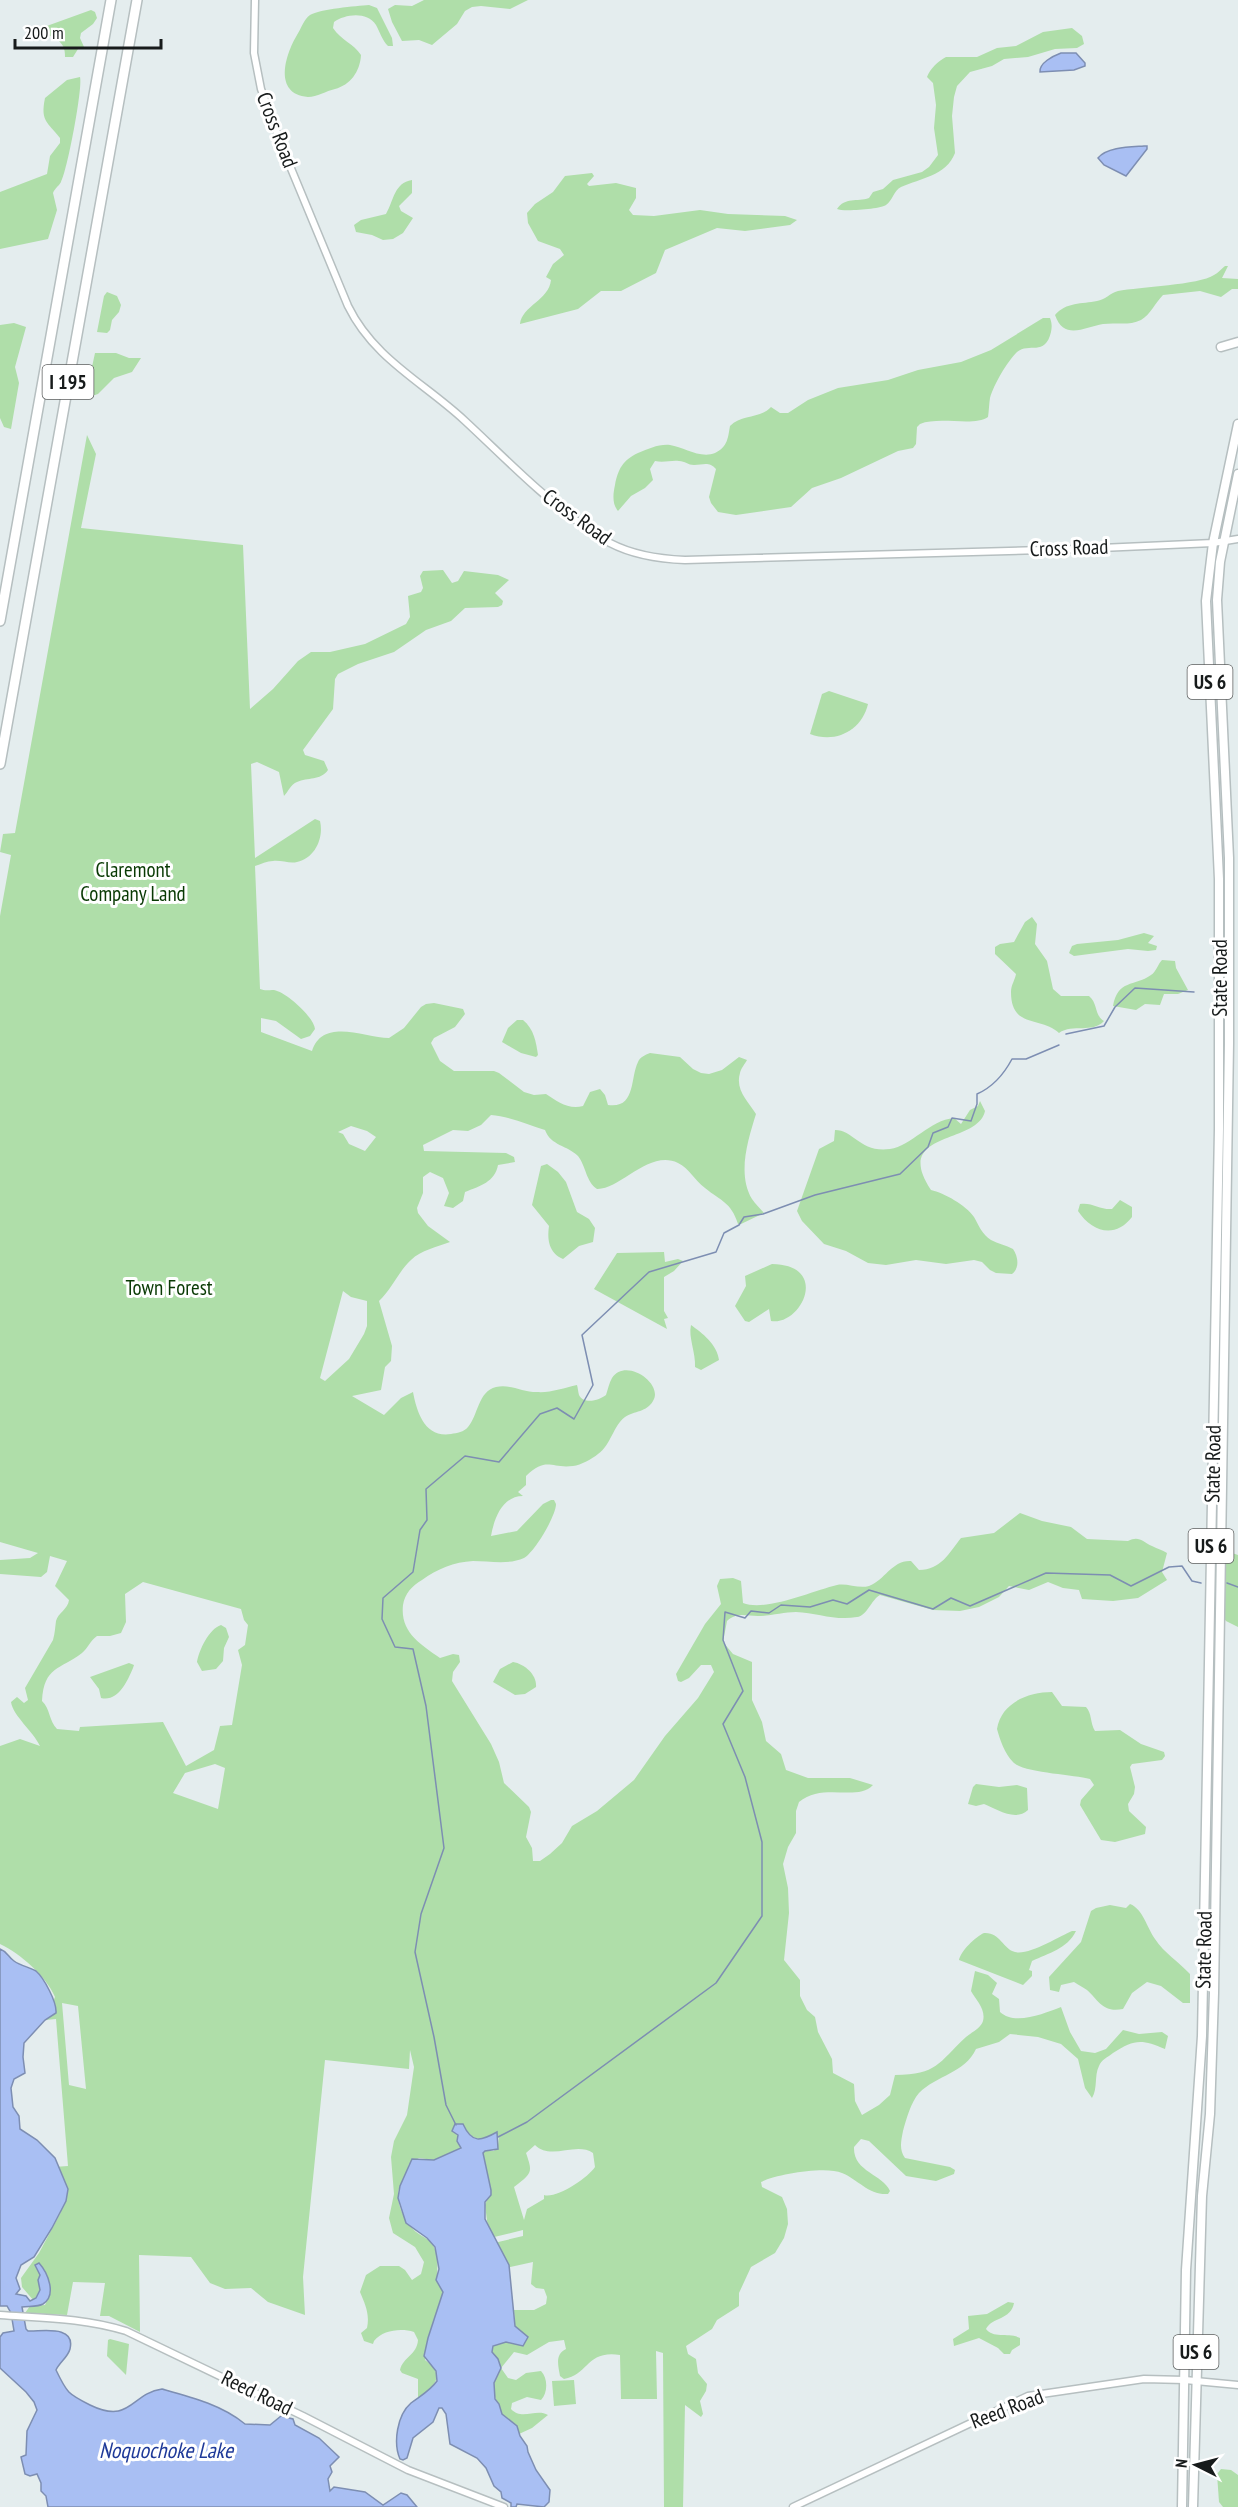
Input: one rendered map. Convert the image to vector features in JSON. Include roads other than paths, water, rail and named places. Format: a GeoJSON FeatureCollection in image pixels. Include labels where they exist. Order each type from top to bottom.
{"type":"FeatureCollection","features":[{"type":"Feature","properties":{"kind":"highway","name":"I 195"},"geometry":{"type":"LineString","coordinates":[[0,621],[111,0]]}},
{"type":"Feature","properties":{"kind":"highway","name":"I 195"},"geometry":{"type":"LineString","coordinates":[[0,764],[137,0]]}},
{"type":"Feature","properties":{"kind":"main road"},"geometry":{"type":"LineString","coordinates":[[1221,347],[1238,342]]}},
{"type":"Feature","properties":{"kind":"main road","name":"State Road"},"geometry":{"type":"LineString","coordinates":[[1182,2507],[1186,2270],[1202,2036],[1219,1129],[1219,879],[1206,601],[1213,543],[1238,424]]}},
{"type":"Feature","properties":{"kind":"main road","name":"State Road"},"geometry":{"type":"LineString","coordinates":[[1193,2507],[1202,2196],[1210,2114],[1214,1993],[1228,1224],[1229,872],[1217,600],[1224,540],[1238,474]]}},
{"type":"Feature","properties":{"kind":"street","name":"Cross Road"},"geometry":{"type":"LineString","coordinates":[[255,0],[254,53],[264,98],[348,306],[363,333],[380,352],[450,408],[532,485],[572,518],[609,543],[646,556],[685,560],[1213,543],[1238,539]]}},
{"type":"Feature","properties":{"kind":"street","name":"Reed Road"},"geometry":{"type":"LineString","coordinates":[[0,2315],[74,2319],[104,2324],[126,2331],[285,2407],[408,2470],[504,2507]]}},
{"type":"Feature","properties":{"kind":"street","name":"Reed Road"},"geometry":{"type":"LineString","coordinates":[[793,2507],[1028,2396],[1127,2381],[1185,2380],[1238,2385]]}},
{"type":"Feature","properties":{"kind":"water"},"geometry":{"type":"Polygon","coordinates":[[[1061,53],[1076,53],[1085,66],[1074,70],[1040,72],[1044,63],[1061,53]]]}},
{"type":"Feature","properties":{"kind":"water"},"geometry":{"type":"Polygon","coordinates":[[[1147,146],[1126,176],[1104,165],[1098,158],[1113,150],[1147,146]]]}},
{"type":"Feature","properties":{"kind":"water","name":"Noquochoke Lake"},"geometry":{"type":"Polygon","coordinates":[[[0,1949],[14,1961],[39,1974],[56,2008],[56,2013],[45,2020],[24,2043],[25,2073],[14,2079],[11,2088],[13,2107],[19,2116],[20,2129],[37,2140],[55,2158],[68,2189],[66,2201],[52,2228],[34,2257],[21,2265],[16,2278],[20,2289],[16,2294],[26,2296],[30,2301],[36,2298],[40,2290],[38,2280],[40,2275],[35,2265],[39,2263],[48,2278],[50,2295],[41,2305],[22,2307],[26,2329],[28,2331],[56,2331],[68,2336],[70,2349],[56,2370],[66,2388],[77,2398],[90,2405],[114,2412],[123,2410],[143,2396],[162,2389],[216,2407],[245,2424],[270,2425],[281,2416],[293,2419],[295,2425],[319,2438],[339,2457],[330,2466],[332,2472],[328,2479],[330,2491],[334,2487],[365,2492],[383,2505],[401,2493],[407,2495],[417,2507],[48,2507],[37,2474],[30,2476],[25,2474],[21,2457],[26,2455],[27,2431],[37,2410],[26,2392],[0,2368],[0,2337],[3,2333],[14,2331],[11,2313],[7,2306],[0,2306],[0,1949]]]}},
{"type":"Feature","properties":{"kind":"water"},"geometry":{"type":"Polygon","coordinates":[[[455,2124],[463,2124],[470,2135],[477,2139],[497,2132],[498,2149],[483,2153],[491,2190],[491,2195],[485,2202],[485,2219],[509,2265],[515,2326],[528,2337],[523,2346],[506,2342],[493,2346],[492,2352],[501,2368],[494,2383],[495,2399],[502,2414],[517,2426],[536,2470],[550,2490],[549,2502],[544,2507],[517,2504],[516,2507],[511,2507],[511,2503],[502,2498],[501,2492],[494,2486],[486,2468],[477,2458],[450,2444],[446,2414],[442,2408],[439,2408],[433,2422],[413,2438],[407,2458],[400,2459],[398,2452],[397,2437],[402,2415],[411,2403],[428,2391],[437,2381],[436,2371],[424,2356],[443,2292],[436,2280],[439,2269],[435,2247],[427,2238],[406,2223],[398,2198],[400,2186],[412,2159],[434,2160],[461,2148],[457,2141],[458,2135],[452,2131],[455,2124]]]}},
{"type":"Feature","properties":{"kind":"waterway"},"geometry":{"type":"LineString","coordinates":[[1066,1034],[1104,1026],[1115,1007],[1135,988],[1194,992]]}},
{"type":"Feature","properties":{"kind":"waterway"},"geometry":{"type":"LineString","coordinates":[[456,2125],[446,2105],[415,1952],[421,1914],[444,1848],[426,1706],[413,1649],[395,1647],[382,1619],[383,1598],[413,1572],[420,1530],[427,1520],[426,1489],[465,1456],[499,1462],[540,1414],[557,1408],[574,1419],[593,1385],[582,1335],[649,1272],[716,1252],[724,1233],[739,1225],[744,1217],[763,1214],[815,1195],[900,1174],[928,1147],[933,1133],[948,1127],[952,1118],[971,1121],[977,1104],[977,1094],[998,1080],[1012,1059],[1026,1059],[1059,1045]]}},
{"type":"Feature","properties":{"kind":"waterway"},"geometry":{"type":"LineString","coordinates":[[498,2137],[527,2122],[716,1983],[762,1916],[762,1842],[745,1777],[723,1724],[743,1691],[723,1640],[725,1612],[745,1618],[751,1611],[769,1613],[781,1605],[810,1607],[833,1600],[847,1604],[869,1590],[933,1609],[951,1598],[970,1606],[1046,1573],[1110,1575],[1131,1586],[1169,1567],[1182,1566],[1192,1581],[1201,1583]]}},
{"type":"Feature","properties":{"kind":"waterway"},"geometry":{"type":"LineString","coordinates":[[1227,1583],[1238,1587]]}},
{"type":"Feature","properties":{"kind":"park label","name":"Claremont Company Land"},"geometry":{"type":"Point","coordinates":[133,882]}},
{"type":"Feature","properties":{"kind":"park label","name":"Town Forest"},"geometry":{"type":"Point","coordinates":[169,1288]}}]}
